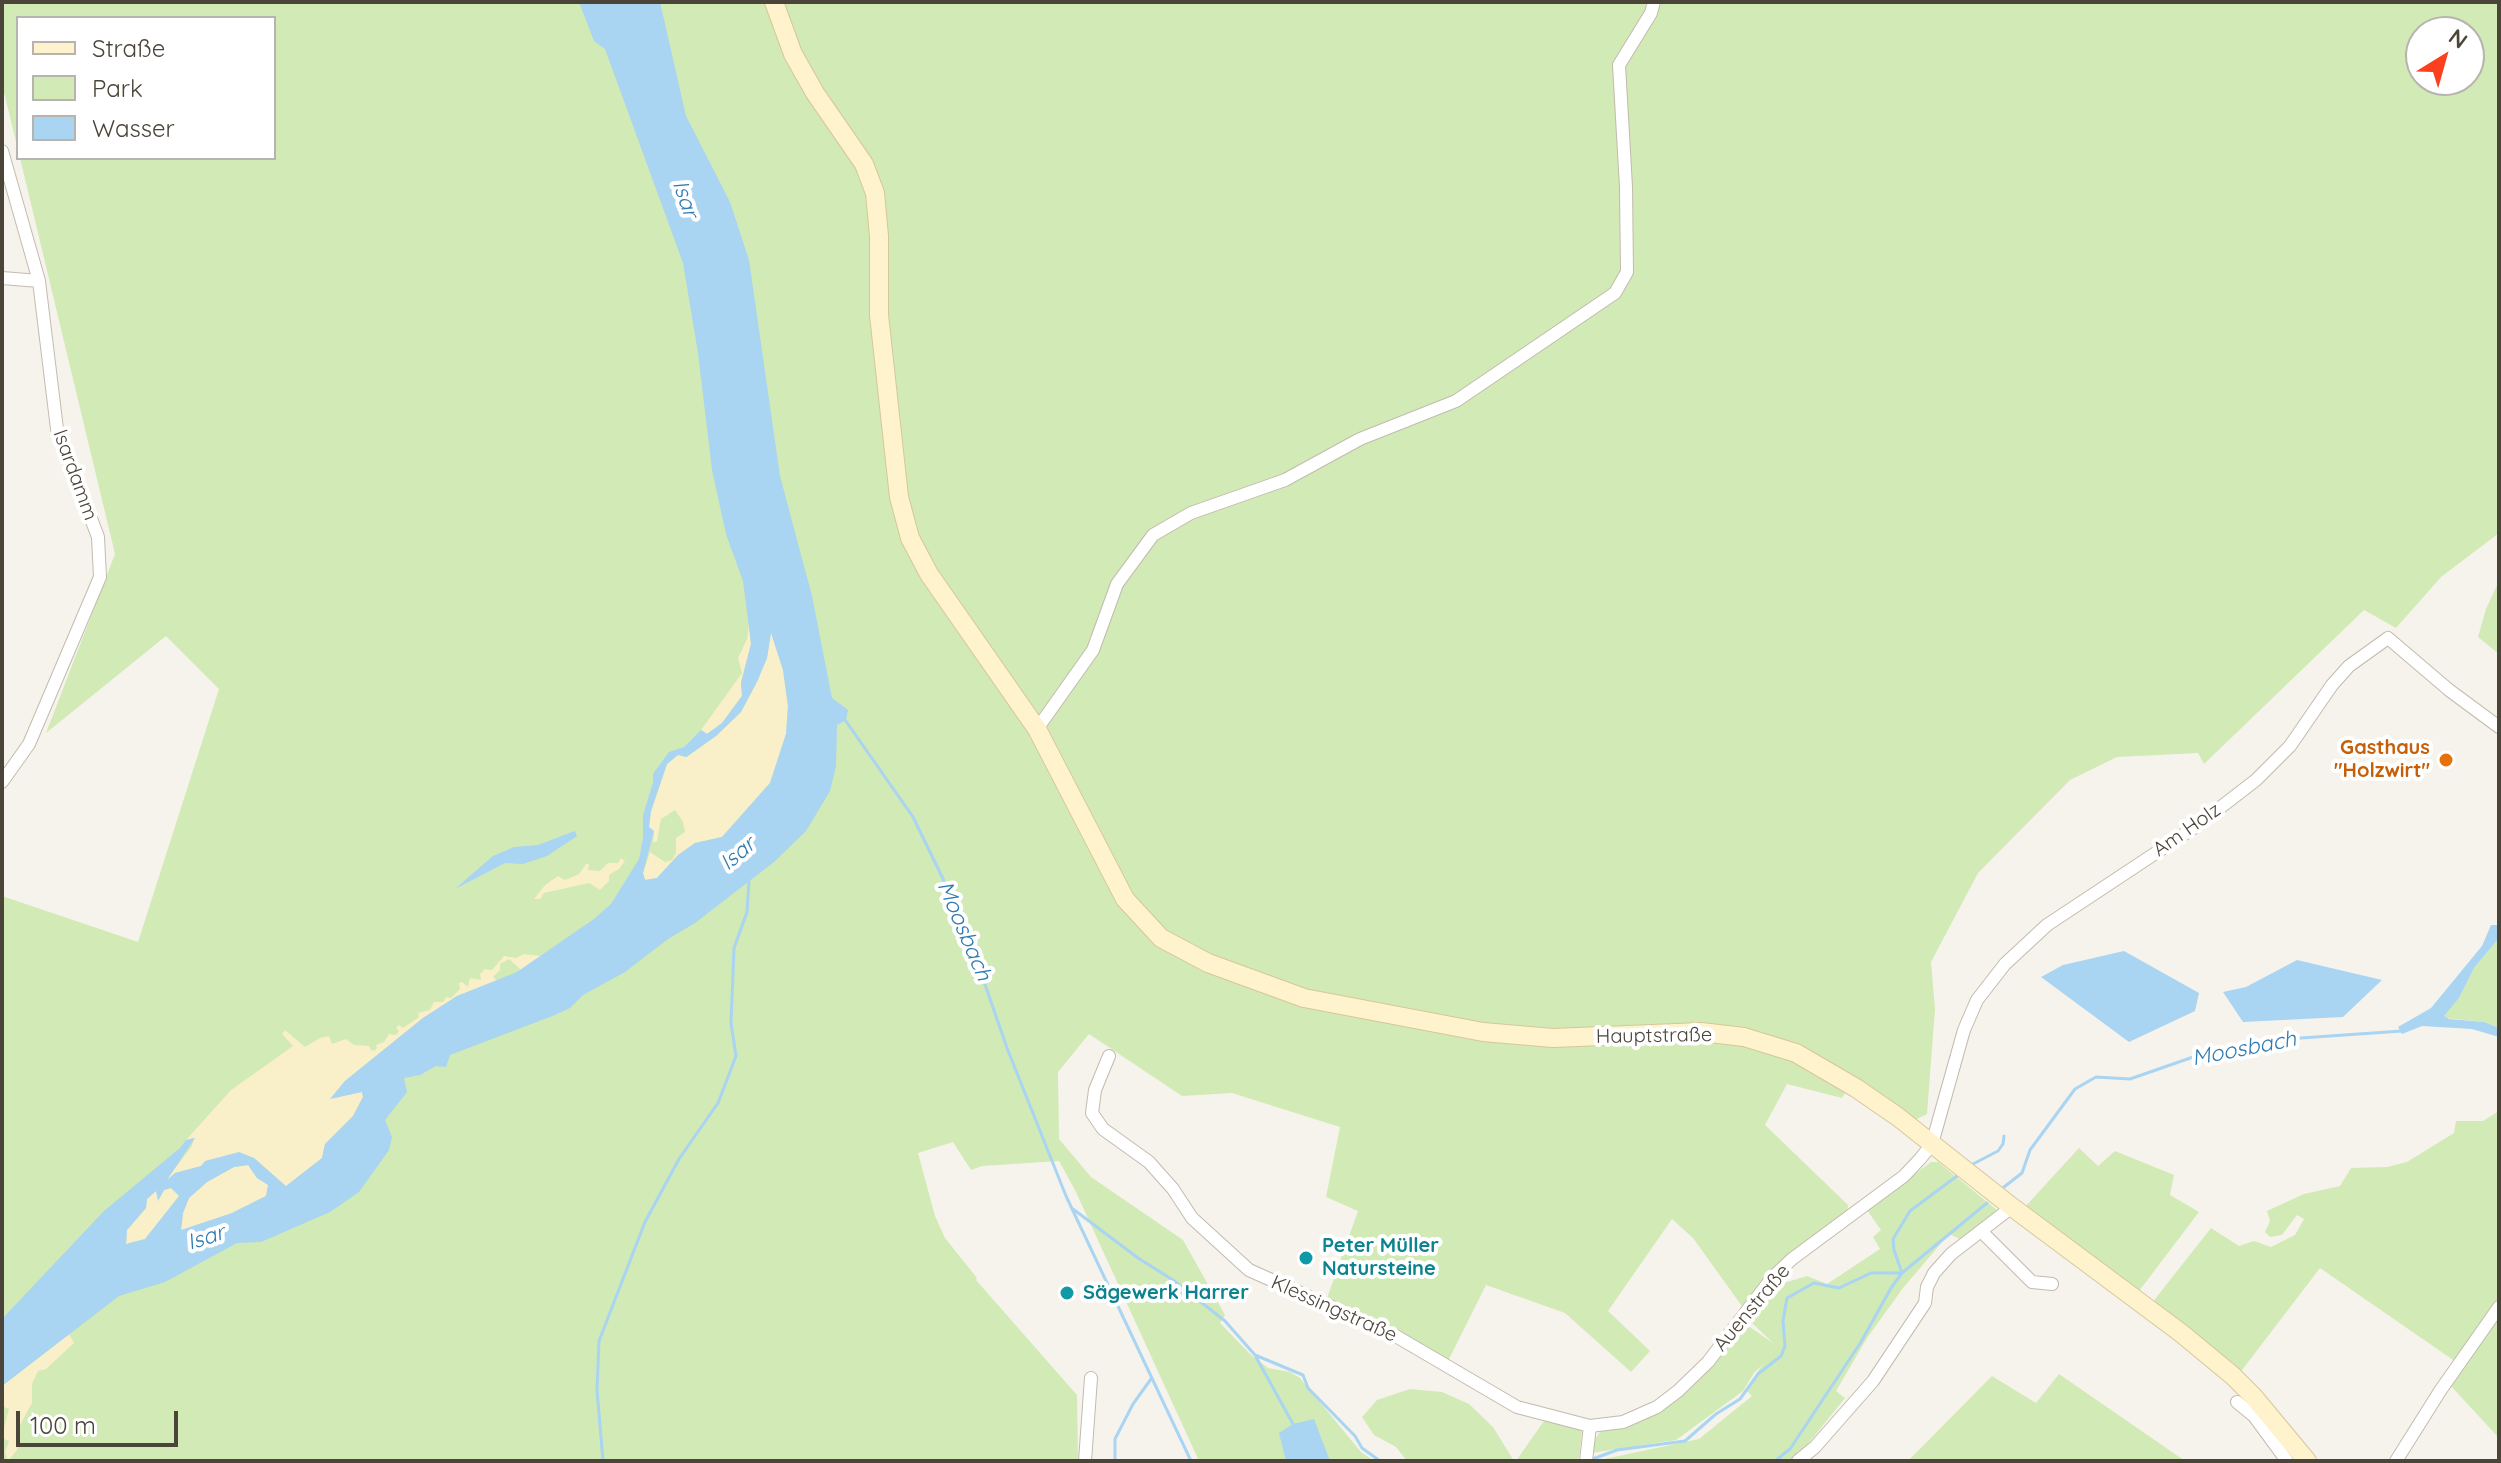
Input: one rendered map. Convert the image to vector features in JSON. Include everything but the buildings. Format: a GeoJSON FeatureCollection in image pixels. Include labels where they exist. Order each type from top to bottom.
{"type":"FeatureCollection","features":[{"type":"Feature","properties":{"kind":"main road","name":"Hauptstraße"},"geometry":{"type":"LineString","coordinates":[[774,2],[793,54],[815,93],[864,164],[875,193],[879,236],[879,315],[899,497],[910,538],[929,574],[1037,729],[1125,899],[1161,938],[1208,963],[1304,998],[1483,1032],[1553,1038],[1701,1032],[1744,1037],[1796,1053],[1831,1072],[1898,1117],[2181,1333],[2253,1396],[2307,1461]]}},
{"type":"Feature","properties":{"kind":"street"},"geometry":{"type":"LineString","coordinates":[[1037,729],[1093,650],[1117,584],[1153,535],[1191,513],[1285,480],[1360,439],[1456,401],[1615,293],[1627,272],[1619,65],[1651,13],[1654,2]]}},
{"type":"Feature","properties":{"kind":"street","name":"Isardamm"},"geometry":{"type":"LineString","coordinates":[[2,151],[39,281],[57,429],[98,537],[100,577],[29,744],[2,782]]}},
{"type":"Feature","properties":{"kind":"street"},"geometry":{"type":"LineString","coordinates":[[2,278],[39,281]]}},
{"type":"Feature","properties":{"kind":"street","name":"Am Holz"},"geometry":{"type":"LineString","coordinates":[[1932,1144],[1964,1030],[1977,1000],[2005,964],[2047,925],[2195,827],[2256,780],[2290,746],[2332,685],[2349,666],[2388,638],[2449,690],[2499,727]]}},
{"type":"Feature","properties":{"kind":"street","name":"Klessingstraße"},"geometry":{"type":"LineString","coordinates":[[1109,1056],[1095,1090],[1092,1113],[1103,1129],[1149,1162],[1173,1189],[1192,1218],[1249,1270],[1394,1335],[1517,1407],[1590,1426]]}},
{"type":"Feature","properties":{"kind":"street","name":"Auenstraße"},"geometry":{"type":"LineString","coordinates":[[1590,1426],[1623,1422],[1657,1407],[1678,1391],[1708,1362],[1772,1278],[1792,1259],[1904,1176],[1932,1144]]}},
{"type":"Feature","properties":{"kind":"street"},"geometry":{"type":"LineString","coordinates":[[1798,1461],[1815,1447],[1873,1381],[1925,1303],[1927,1287],[1934,1273],[1951,1254],[2012,1207]]}},
{"type":"Feature","properties":{"kind":"street"},"geometry":{"type":"LineString","coordinates":[[1982,1232],[2032,1282],[2052,1284]]}},
{"type":"Feature","properties":{"kind":"street"},"geometry":{"type":"LineString","coordinates":[[2396,1461],[2499,1307]]}},
{"type":"Feature","properties":{"kind":"street"},"geometry":{"type":"LineString","coordinates":[[1085,1461],[1091,1378]]}},
{"type":"Feature","properties":{"kind":"street"},"geometry":{"type":"LineString","coordinates":[[2237,1402],[2254,1416],[2287,1461]]}},
{"type":"Feature","properties":{"kind":"street"},"geometry":{"type":"LineString","coordinates":[[1586,1457],[1590,1426]]}},
{"type":"Feature","properties":{"kind":"green space"},"geometry":{"type":"Polygon","coordinates":[[[2,2],[2499,2],[2499,533],[2441,577],[2396,628],[2364,610],[2204,764],[2198,753],[2117,757],[2070,780],[1978,873],[1931,962],[1935,1009],[1927,1114],[1913,1121],[1854,1079],[1842,1098],[1787,1084],[1765,1125],[1848,1205],[1847,1213],[1744,1309],[1693,1238],[1672,1219],[1608,1311],[1650,1351],[1631,1372],[1565,1313],[1486,1285],[1447,1363],[1326,1301],[1358,1211],[1326,1197],[1340,1127],[1232,1093],[1182,1096],[1089,1034],[1058,1072],[1059,1139],[1091,1177],[1183,1240],[1225,1315],[1220,1323],[1268,1368],[1290,1372],[1300,1378],[1361,1452],[1374,1461],[1199,1461],[1059,1161],[982,1166],[971,1170],[953,1142],[918,1153],[935,1216],[945,1238],[976,1280],[1077,1395],[1078,1461],[2,1461],[2,896],[138,942],[219,689],[166,636],[46,733],[115,554],[20,160],[276,160],[276,16],[16,16],[16,142],[2,84],[2,2]]]}},
{"type":"Feature","properties":{"kind":"green space"},"geometry":{"type":"Polygon","coordinates":[[[2499,581],[2499,654],[2478,637],[2499,581]]]}},
{"type":"Feature","properties":{"kind":"green space"},"geometry":{"type":"Polygon","coordinates":[[[2499,938],[2499,1028],[2484,1022],[2445,1018],[2474,968],[2499,938]]]}},
{"type":"Feature","properties":{"kind":"green space"},"geometry":{"type":"Polygon","coordinates":[[[2499,1111],[2499,1301],[2456,1362],[2320,1268],[2239,1374],[2153,1307],[2155,1299],[2211,1228],[2239,1246],[2254,1241],[2271,1247],[2295,1235],[2304,1219],[2297,1215],[2282,1235],[2270,1237],[2265,1232],[2270,1221],[2267,1211],[2304,1194],[2340,1186],[2351,1168],[2387,1167],[2407,1162],[2454,1133],[2456,1121],[2483,1121],[2499,1111]]]}},
{"type":"Feature","properties":{"kind":"green space"},"geometry":{"type":"Polygon","coordinates":[[[2079,1148],[2098,1166],[2115,1151],[2174,1175],[2170,1195],[2199,1212],[2139,1291],[2024,1208],[2079,1148]]]}},
{"type":"Feature","properties":{"kind":"green space"},"geometry":{"type":"Polygon","coordinates":[[[1931,1162],[1938,1162],[1997,1210],[1960,1239],[1949,1234],[1903,1288],[1867,1338],[1836,1391],[1845,1398],[1795,1460],[1595,1461],[1699,1439],[1752,1396],[1746,1390],[1762,1365],[1743,1391],[1676,1440],[1591,1453],[1591,1445],[1602,1429],[1635,1423],[1656,1414],[1687,1392],[1715,1364],[1744,1323],[1773,1343],[1749,1320],[1774,1286],[1807,1276],[1827,1284],[1880,1249],[1873,1237],[1881,1230],[1867,1210],[1931,1162]]]}},
{"type":"Feature","properties":{"kind":"green space"},"geometry":{"type":"Polygon","coordinates":[[[2499,1316],[2499,1438],[2450,1385],[2499,1316]]]}},
{"type":"Feature","properties":{"kind":"green space"},"geometry":{"type":"Polygon","coordinates":[[[2059,1374],[2185,1461],[1908,1461],[1992,1376],[2036,1403],[2059,1374]]]}},
{"type":"Feature","properties":{"kind":"green space"},"geometry":{"type":"Polygon","coordinates":[[[1410,1389],[1442,1392],[1469,1404],[1493,1427],[1514,1461],[1407,1461],[1396,1447],[1374,1435],[1362,1417],[1377,1400],[1410,1389]]]}},
{"type":"Feature","properties":{"kind":"green space"},"geometry":{"type":"Polygon","coordinates":[[[1546,1418],[1582,1431],[1579,1458],[1572,1461],[1516,1461],[1546,1418]]]}},
{"type":"Feature","properties":{"kind":"sand"},"geometry":{"type":"Polygon","coordinates":[[[749,624],[751,644],[741,682],[742,696],[722,723],[707,734],[701,730],[742,673],[738,658],[747,639],[749,624]]]}},
{"type":"Feature","properties":{"kind":"sand"},"geometry":{"type":"Polygon","coordinates":[[[771,631],[783,670],[788,706],[786,734],[770,783],[722,837],[695,843],[678,855],[657,878],[645,880],[643,873],[650,852],[665,862],[672,860],[676,853],[676,838],[685,832],[675,810],[661,819],[657,841],[653,843],[654,832],[649,827],[651,811],[667,764],[678,755],[687,757],[716,736],[741,712],[767,658],[771,631]]]}},
{"type":"Feature","properties":{"kind":"sand"},"geometry":{"type":"Polygon","coordinates":[[[621,858],[625,861],[609,875],[609,881],[600,890],[589,883],[544,893],[540,899],[534,899],[545,885],[558,876],[565,880],[579,874],[586,864],[589,864],[588,870],[600,871],[608,863],[618,863],[621,858]]]}},
{"type":"Feature","properties":{"kind":"sand"},"geometry":{"type":"Polygon","coordinates":[[[524,954],[541,956],[521,970],[509,959],[500,964],[500,970],[493,977],[497,981],[457,996],[423,1018],[345,1081],[332,1098],[362,1092],[363,1097],[353,1116],[325,1144],[322,1158],[286,1187],[254,1158],[175,1173],[164,1183],[192,1146],[194,1138],[186,1140],[231,1090],[293,1046],[282,1034],[285,1030],[305,1047],[329,1036],[332,1044],[346,1039],[354,1045],[369,1046],[374,1051],[376,1045],[384,1042],[389,1034],[396,1035],[399,1025],[403,1028],[419,1017],[418,1013],[430,1010],[434,1002],[451,998],[460,989],[459,983],[468,987],[470,978],[481,980],[480,974],[485,969],[492,970],[504,956],[516,958],[524,954]]]}},
{"type":"Feature","properties":{"kind":"sand"},"geometry":{"type":"Polygon","coordinates":[[[249,1165],[257,1178],[269,1185],[266,1196],[232,1213],[181,1231],[189,1198],[207,1182],[234,1167],[249,1165]]]}},
{"type":"Feature","properties":{"kind":"sand"},"geometry":{"type":"Polygon","coordinates":[[[171,1188],[180,1196],[145,1239],[126,1244],[127,1230],[146,1208],[147,1199],[156,1191],[159,1199],[164,1190],[171,1188]]]}},
{"type":"Feature","properties":{"kind":"sand"},"geometry":{"type":"Polygon","coordinates":[[[69,1334],[74,1343],[46,1369],[38,1371],[32,1384],[32,1403],[19,1427],[17,1450],[8,1461],[5,1452],[9,1441],[2,1436],[9,1409],[2,1406],[2,1386],[69,1334]]]}},
{"type":"Feature","properties":{"kind":"water","name":"Isar"},"geometry":{"type":"Polygon","coordinates":[[[579,2],[660,2],[686,116],[730,202],[749,260],[780,476],[812,596],[832,698],[848,710],[846,720],[837,725],[836,766],[830,791],[806,831],[774,862],[625,972],[583,995],[570,1008],[450,1055],[446,1067],[436,1066],[420,1075],[404,1078],[407,1092],[385,1120],[392,1137],[389,1150],[359,1192],[330,1212],[261,1242],[237,1243],[165,1282],[119,1296],[2,1386],[2,1319],[104,1211],[186,1140],[195,1138],[167,1180],[175,1173],[201,1166],[205,1161],[239,1152],[254,1158],[286,1186],[322,1158],[325,1144],[353,1116],[363,1097],[362,1092],[330,1099],[345,1081],[423,1018],[457,996],[517,972],[611,904],[639,859],[643,815],[653,774],[669,752],[684,747],[701,730],[707,734],[722,723],[742,696],[741,683],[751,644],[743,581],[726,534],[712,470],[683,263],[605,49],[594,41],[579,2]],[[771,633],[767,658],[741,712],[716,736],[686,757],[678,755],[667,764],[651,811],[649,827],[654,831],[643,873],[645,880],[657,878],[678,855],[695,843],[722,837],[770,783],[786,734],[788,706],[783,670],[771,633]],[[248,1165],[234,1167],[207,1182],[189,1198],[181,1230],[232,1213],[266,1196],[268,1185],[257,1178],[248,1165]],[[171,1188],[164,1190],[158,1201],[156,1191],[147,1199],[146,1208],[127,1230],[126,1244],[145,1239],[179,1196],[171,1188]]]}},
{"type":"Feature","properties":{"kind":"water"},"geometry":{"type":"Polygon","coordinates":[[[575,831],[577,836],[547,856],[523,864],[505,863],[455,889],[493,856],[514,847],[538,845],[575,831]]]}},
{"type":"Feature","properties":{"kind":"water"},"geometry":{"type":"Polygon","coordinates":[[[2491,925],[2499,925],[2499,938],[2474,968],[2459,998],[2444,1016],[2484,1022],[2499,1028],[2499,1037],[2472,1029],[2422,1026],[2402,1034],[2398,1027],[2431,1008],[2482,946],[2491,925]]]}},
{"type":"Feature","properties":{"kind":"water"},"geometry":{"type":"Polygon","coordinates":[[[2124,951],[2199,993],[2195,1011],[2129,1042],[2041,977],[2063,965],[2124,951]]]}},
{"type":"Feature","properties":{"kind":"water"},"geometry":{"type":"Polygon","coordinates":[[[2297,960],[2382,980],[2343,1017],[2243,1022],[2223,992],[2246,987],[2297,960]]]}},
{"type":"Feature","properties":{"kind":"water"},"geometry":{"type":"Polygon","coordinates":[[[1314,1419],[1330,1461],[1286,1461],[1279,1433],[1293,1424],[1314,1419]]]}},
{"type":"Feature","properties":{"kind":"waterway","name":"Moosbach"},"geometry":{"type":"LineString","coordinates":[[843,717],[913,817],[962,918],[1007,1048],[1066,1196],[1191,1461]]}},
{"type":"Feature","properties":{"kind":"waterway"},"geometry":{"type":"LineString","coordinates":[[603,1461],[597,1390],[599,1341],[645,1222],[679,1159],[718,1103],[736,1056],[731,1023],[734,948],[747,912],[749,881]]}},
{"type":"Feature","properties":{"kind":"waterway","name":"Moosbach"},"geometry":{"type":"LineString","coordinates":[[2004,1187],[2022,1173],[2030,1150],[2075,1089],[2096,1077],[2130,1079],[2196,1056],[2301,1038],[2402,1031]]}},
{"type":"Feature","properties":{"kind":"waterway"},"geometry":{"type":"LineString","coordinates":[[1973,1164],[1998,1151],[2004,1136]]}},
{"type":"Feature","properties":{"kind":"waterway"},"geometry":{"type":"LineString","coordinates":[[1775,1461],[1790,1449],[1861,1342],[1902,1273],[1893,1239],[1910,1211],[1957,1176]]}},
{"type":"Feature","properties":{"kind":"waterway","name":"Moosbach"},"geometry":{"type":"LineString","coordinates":[[1590,1460],[1617,1450],[1685,1441],[1716,1414],[1740,1399],[1758,1374],[1781,1356],[1785,1346],[1783,1321],[1787,1298],[1814,1283],[1839,1288],[1871,1273],[1902,1273],[1987,1203]]}},
{"type":"Feature","properties":{"kind":"waterway","name":"Moosbach"},"geometry":{"type":"LineString","coordinates":[[1073,1209],[1225,1321],[1255,1355],[1303,1375],[1308,1388],[1355,1436],[1362,1448],[1380,1461]]}},
{"type":"Feature","properties":{"kind":"waterway"},"geometry":{"type":"LineString","coordinates":[[1256,1357],[1293,1424]]}},
{"type":"Feature","properties":{"kind":"waterway"},"geometry":{"type":"LineString","coordinates":[[1115,1461],[1115,1439],[1133,1404],[1151,1379]]}},
{"type":"Feature","properties":{"kind":"place","name":"Gasthaus \"Holzwirt\""},"geometry":{"type":"Point","coordinates":[2446,760]}},
{"type":"Feature","properties":{"kind":"place","name":"Peter Müller Natursteine"},"geometry":{"type":"Point","coordinates":[1306,1258]}},
{"type":"Feature","properties":{"kind":"place","name":"Sägewerk Harrer"},"geometry":{"type":"Point","coordinates":[1067,1293]}}]}
